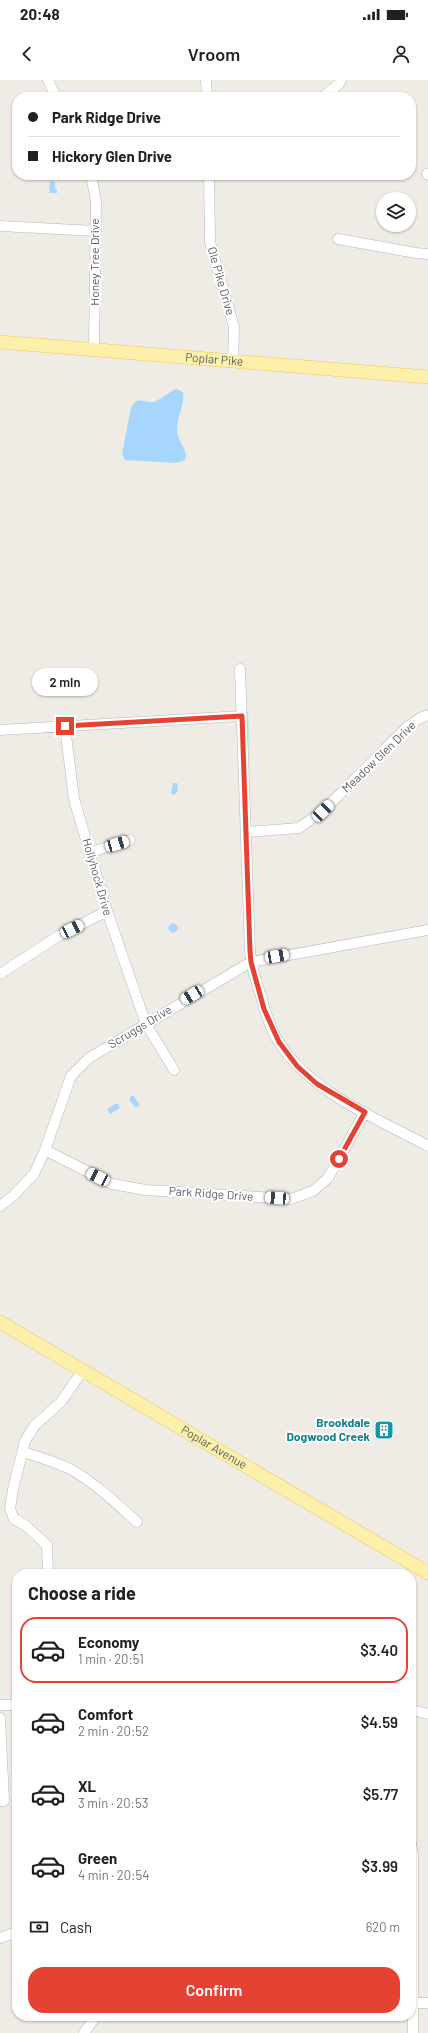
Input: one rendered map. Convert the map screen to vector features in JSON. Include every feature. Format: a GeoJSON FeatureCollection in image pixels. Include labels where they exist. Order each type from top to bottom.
{"type":"FeatureCollection","features":[{"type":"Feature","properties":{"kind":"main road","name":"Poplar Pike"},"geometry":{"type":"LineString","coordinates":[[0,342],[428,377]]}},
{"type":"Feature","properties":{"kind":"main road","name":"Poplar Avenue"},"geometry":{"type":"LineString","coordinates":[[0,1322],[428,1573]]}},
{"type":"Feature","properties":{"kind":"street"},"geometry":{"type":"LineString","coordinates":[[48,80],[54,92]]}},
{"type":"Feature","properties":{"kind":"street"},"geometry":{"type":"LineString","coordinates":[[206,80],[207,92]]}},
{"type":"Feature","properties":{"kind":"street"},"geometry":{"type":"LineString","coordinates":[[329,92],[339,84],[341,80]]}},
{"type":"Feature","properties":{"kind":"street","name":"Honey Tree Drive"},"geometry":{"type":"LineString","coordinates":[[91,180],[95,194],[96,231],[94,349]]}},
{"type":"Feature","properties":{"kind":"street","name":"Ole Pike Drive"},"geometry":{"type":"LineString","coordinates":[[209,180],[210,242],[234,327],[233,362]]}},
{"type":"Feature","properties":{"kind":"street"},"geometry":{"type":"LineString","coordinates":[[0,226],[96,231]]}},
{"type":"Feature","properties":{"kind":"street"},"geometry":{"type":"LineString","coordinates":[[338,239],[428,254]]}},
{"type":"Feature","properties":{"kind":"street"},"geometry":{"type":"LineString","coordinates":[[240,669],[251,962],[268,1020],[283,1048],[297,1066],[317,1084],[428,1146]]}},
{"type":"Feature","properties":{"kind":"street","name":"Meadow Glen Drive"},"geometry":{"type":"LineString","coordinates":[[246,832],[299,828],[323,811],[408,727],[420,718],[428,715]]}},
{"type":"Feature","properties":{"kind":"street"},"geometry":{"type":"LineString","coordinates":[[0,730],[242,716]]}},
{"type":"Feature","properties":{"kind":"street","name":"Hollyhock Drive"},"geometry":{"type":"LineString","coordinates":[[65,726],[74,799],[107,911],[146,1024],[174,1070]]}},
{"type":"Feature","properties":{"kind":"street"},"geometry":{"type":"LineString","coordinates":[[90,852],[130,840]]}},
{"type":"Feature","properties":{"kind":"street"},"geometry":{"type":"LineString","coordinates":[[0,972],[60,935],[107,911]]}},
{"type":"Feature","properties":{"kind":"street","name":"Scruggs Drive"},"geometry":{"type":"LineString","coordinates":[[0,1206],[14,1195],[34,1174],[45,1150],[71,1076],[89,1058],[251,962],[428,930]]}},
{"type":"Feature","properties":{"kind":"street","name":"Park Ridge Drive"},"geometry":{"type":"LineString","coordinates":[[45,1150],[112,1184],[146,1190],[291,1199],[313,1190],[328,1178],[365,1112]]}},
{"type":"Feature","properties":{"kind":"street"},"geometry":{"type":"LineString","coordinates":[[48,1569],[47,1545],[25,1525],[14,1519],[10,1509],[25,1441],[36,1425],[62,1402],[83,1370]]}},
{"type":"Feature","properties":{"kind":"street"},"geometry":{"type":"LineString","coordinates":[[23,1452],[50,1460],[73,1471],[111,1499],[137,1522]]}},
{"type":"Feature","properties":{"kind":"street"},"geometry":{"type":"LineString","coordinates":[[0,1705],[12,1705]]}},
{"type":"Feature","properties":{"kind":"street"},"geometry":{"type":"LineString","coordinates":[[416,1711],[428,1714]]}},
{"type":"Feature","properties":{"kind":"street"},"geometry":{"type":"LineString","coordinates":[[0,1718],[4,1800],[0,1801]]}},
{"type":"Feature","properties":{"kind":"street"},"geometry":{"type":"LineString","coordinates":[[0,1938],[12,1934]]}},
{"type":"Feature","properties":{"kind":"street"},"geometry":{"type":"LineString","coordinates":[[416,2003],[428,2003]]}},
{"type":"Feature","properties":{"kind":"street"},"geometry":{"type":"LineString","coordinates":[[84,2033],[92,2021]]}},
{"type":"Feature","properties":{"kind":"street"},"geometry":{"type":"LineString","coordinates":[[412,2021],[412,2033]]}},
{"type":"Feature","properties":{"kind":"green space"},"geometry":{"type":"Polygon","coordinates":[[[248,711],[250,772],[247,712],[248,711]]]}},
{"type":"Feature","properties":{"kind":"water"},"geometry":{"type":"Polygon","coordinates":[[[50,181],[55,182],[55,189],[57,190],[57,193],[49,193],[50,181]]]}},
{"type":"Feature","properties":{"kind":"water"},"geometry":{"type":"Polygon","coordinates":[[[176,389],[183,392],[177,430],[186,454],[185,460],[176,463],[125,460],[122,454],[131,408],[137,401],[156,401],[176,389]]]}},
{"type":"Feature","properties":{"kind":"water"},"geometry":{"type":"Polygon","coordinates":[[[56,675],[61,676],[62,686],[60,688],[56,686],[56,675]]]}},
{"type":"Feature","properties":{"kind":"water"},"geometry":{"type":"Polygon","coordinates":[[[173,783],[177,783],[178,791],[174,795],[171,793],[173,783]]]}},
{"type":"Feature","properties":{"kind":"water"},"geometry":{"type":"Polygon","coordinates":[[[173,923],[178,928],[173,933],[168,928],[173,923]]]}},
{"type":"Feature","properties":{"kind":"water"},"geometry":{"type":"Polygon","coordinates":[[[133,1095],[140,1105],[136,1108],[130,1101],[130,1097],[133,1095]]]}},
{"type":"Feature","properties":{"kind":"water"},"geometry":{"type":"Polygon","coordinates":[[[117,1103],[120,1108],[110,1114],[107,1109],[117,1103]]]}},
{"type":"Feature","properties":{"kind":"place","name":"Brookdale Dogwood Creek"},"geometry":{"type":"Point","coordinates":[384,1430]}},
{"type":"Feature","properties":{"kind":"route"},"geometry":{"type":"LineString","coordinates":[[65,726],[199,717],[242,716],[251,962],[268,1020],[283,1048],[297,1066],[317,1084],[365,1112],[339,1159]]}}]}
